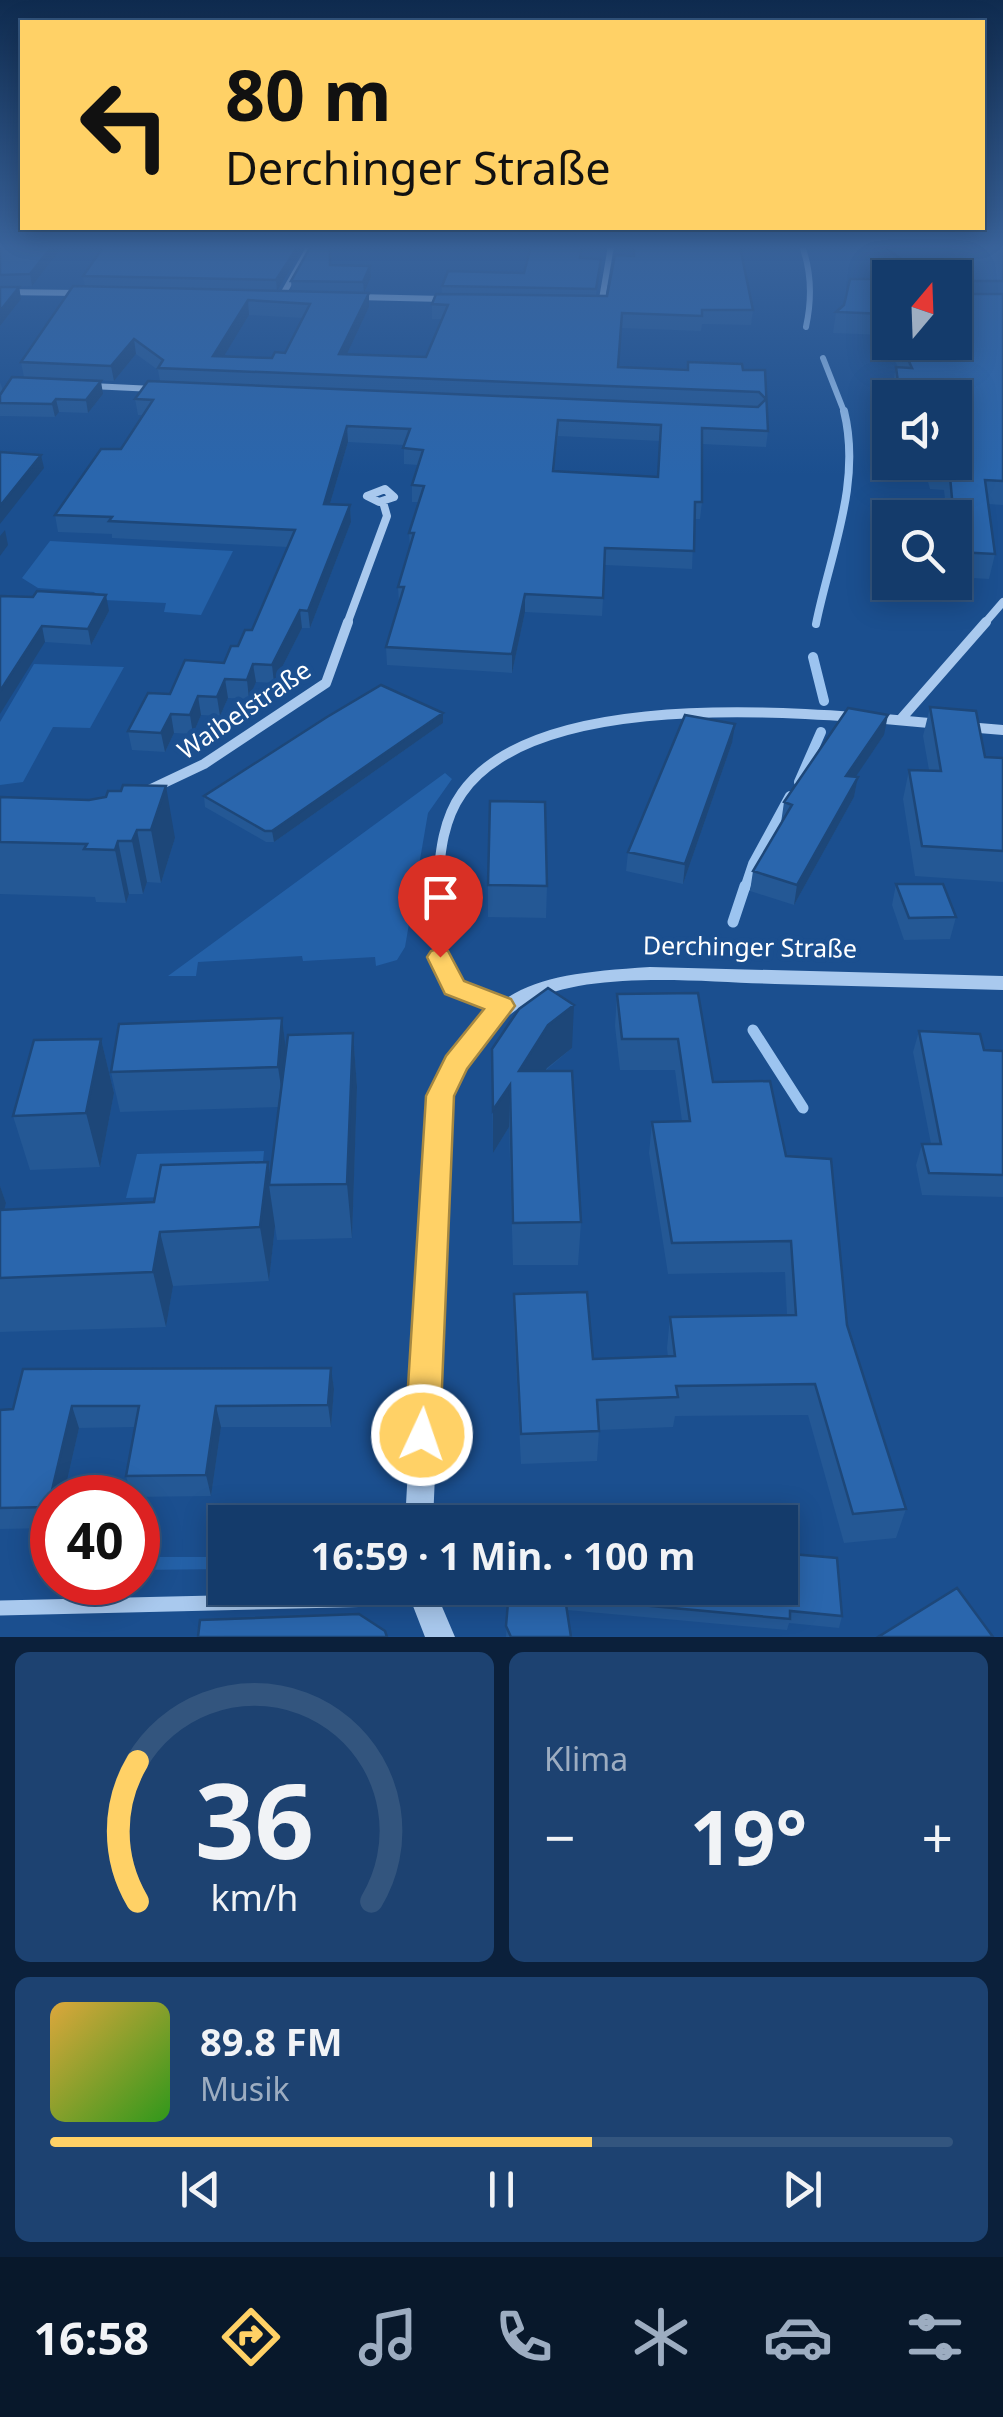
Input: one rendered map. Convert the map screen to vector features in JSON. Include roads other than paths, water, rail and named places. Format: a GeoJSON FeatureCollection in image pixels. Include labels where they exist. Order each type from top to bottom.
{"type":"FeatureCollection","features":[{"type":"Feature","properties":{"kind":"street"},"geometry":{"type":"LineString","coordinates":[[72,386],[170,390]]}},
{"type":"Feature","properties":{"kind":"street","name":"Waibelstraße"},"geometry":{"type":"LineString","coordinates":[[132,794],[168,784],[192,771],[326,683],[387,516],[384,502]]}},
{"type":"Feature","properties":{"kind":"street"},"geometry":{"type":"LineString","coordinates":[[901,720],[1003,602]]}},
{"type":"Feature","properties":{"kind":"street"},"geometry":{"type":"LineString","coordinates":[[502,1006],[454,988],[440,957],[436,931],[442,837],[458,798],[477,775],[536,742],[621,721],[789,712],[1003,730]]}},
{"type":"Feature","properties":{"kind":"street","name":"Derchinger Straße"},"geometry":{"type":"LineString","coordinates":[[420,1505],[440,1096],[456,1063],[502,1006],[540,988],[599,977],[684,974],[1003,984]]}},
{"type":"Feature","properties":{"kind":"street"},"geometry":{"type":"LineString","coordinates":[[0,1608],[208,1601]]}},
{"type":"Feature","properties":{"kind":"street"},"geometry":{"type":"LineString","coordinates":[[425,1605],[440,1637]]}},
{"type":"Feature","properties":{"kind":"waterway"},"geometry":{"type":"LineString","coordinates":[[806,327],[807,322]]}},
{"type":"Feature","properties":{"kind":"waterway"},"geometry":{"type":"LineString","coordinates":[[823,358],[844,412]]}},
{"type":"Feature","properties":{"kind":"waterway"},"geometry":{"type":"LineString","coordinates":[[816,624],[847,492],[849,438],[844,412]]}},
{"type":"Feature","properties":{"kind":"waterway"},"geometry":{"type":"LineString","coordinates":[[813,657],[824,701]]}},
{"type":"Feature","properties":{"kind":"waterway"},"geometry":{"type":"LineString","coordinates":[[799,782],[821,732]]}},
{"type":"Feature","properties":{"kind":"waterway"},"geometry":{"type":"LineString","coordinates":[[745,888],[753,864],[790,796]]}},
{"type":"Feature","properties":{"kind":"waterway"},"geometry":{"type":"LineString","coordinates":[[733,922],[745,886]]}},
{"type":"Feature","properties":{"kind":"waterway"},"geometry":{"type":"LineString","coordinates":[[753,1030],[803,1108]]}}]}
